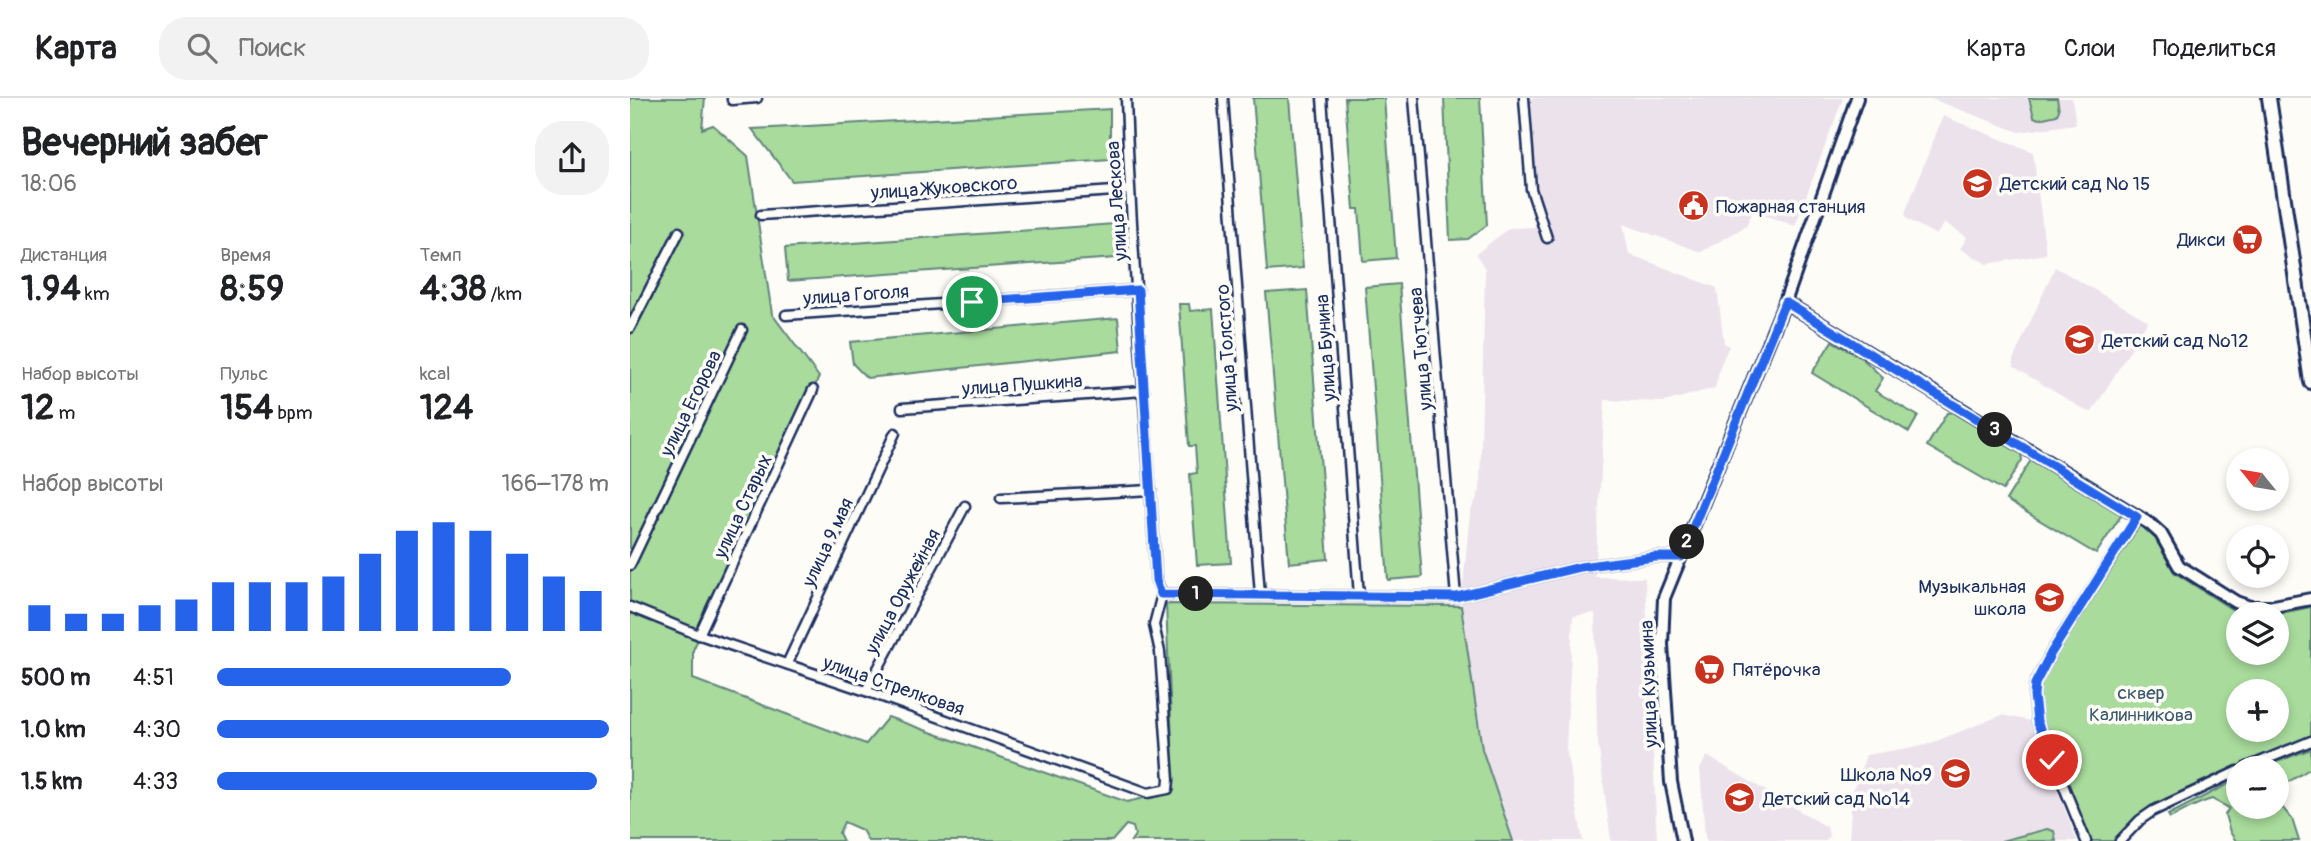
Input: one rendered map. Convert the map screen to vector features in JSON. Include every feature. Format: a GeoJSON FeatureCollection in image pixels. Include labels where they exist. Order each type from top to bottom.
{"type":"FeatureCollection","features":[{"type":"Feature","properties":{"kind":"main road","name":"улица Кузьмина"},"geometry":{"type":"LineString","coordinates":[[1683,841],[1671,789],[1662,623],[1664,598],[1785,302],[1857,98]]}},
{"type":"Feature","properties":{"kind":"main road"},"geometry":{"type":"LineString","coordinates":[[2269,98],[2311,376]]}},
{"type":"Feature","properties":{"kind":"main road"},"geometry":{"type":"LineString","coordinates":[[1785,302],[2137,517],[2161,534],[2179,566],[2236,602],[2250,607],[2268,607],[2311,599]]}},
{"type":"Feature","properties":{"kind":"street"},"geometry":{"type":"LineString","coordinates":[[732,99],[757,98]]}},
{"type":"Feature","properties":{"kind":"street","name":"улица Лескова"},"geometry":{"type":"LineString","coordinates":[[1126,98],[1129,190],[1156,580],[1161,594]]}},
{"type":"Feature","properties":{"kind":"street","name":"улица Толстого"},"geometry":{"type":"LineString","coordinates":[[1223,98],[1260,595]]}},
{"type":"Feature","properties":{"kind":"street","name":"улица Бунина"},"geometry":{"type":"LineString","coordinates":[[1322,98],[1359,596]]}},
{"type":"Feature","properties":{"kind":"street","name":"улица Тютчева"},"geometry":{"type":"LineString","coordinates":[[1414,98],[1456,597]]}},
{"type":"Feature","properties":{"kind":"street"},"geometry":{"type":"LineString","coordinates":[[1524,98],[1531,189],[1547,238]]}},
{"type":"Feature","properties":{"kind":"street","name":"улица Жуковского"},"geometry":{"type":"LineString","coordinates":[[761,215],[1129,190]]}},
{"type":"Feature","properties":{"kind":"street"},"geometry":{"type":"LineString","coordinates":[[630,328],[679,232]]}},
{"type":"Feature","properties":{"kind":"street","name":"улица Гоголя"},"geometry":{"type":"LineString","coordinates":[[786,315],[1138,290]]}},
{"type":"Feature","properties":{"kind":"street","name":"улица Егорова"},"geometry":{"type":"LineString","coordinates":[[630,565],[742,330]]}},
{"type":"Feature","properties":{"kind":"street","name":"улица Старых"},"geometry":{"type":"LineString","coordinates":[[699,635],[813,390]]}},
{"type":"Feature","properties":{"kind":"street","name":"улица Пушкина"},"geometry":{"type":"LineString","coordinates":[[902,408],[1144,391]]}},
{"type":"Feature","properties":{"kind":"street","name":"улица 9 мая"},"geometry":{"type":"LineString","coordinates":[[787,664],[895,433]]}},
{"type":"Feature","properties":{"kind":"street"},"geometry":{"type":"LineString","coordinates":[[1001,498],[1151,490]]}},
{"type":"Feature","properties":{"kind":"street","name":"улица Оружейная"},"geometry":{"type":"LineString","coordinates":[[866,691],[965,506]]}},
{"type":"Feature","properties":{"kind":"street"},"geometry":{"type":"LineString","coordinates":[[2086,841],[2037,721],[2035,684],[2051,653],[2137,517]]}},
{"type":"Feature","properties":{"kind":"street"},"geometry":{"type":"LineString","coordinates":[[1161,594],[1456,597],[1580,567],[1655,557],[1681,557]]}},
{"type":"Feature","properties":{"kind":"street","name":"улица Стрелковая"},"geometry":{"type":"LineString","coordinates":[[630,607],[699,635],[866,691],[1148,793],[1168,789],[1169,780],[1160,652],[1154,625],[1161,594]]}},
{"type":"Feature","properties":{"kind":"street"},"geometry":{"type":"LineString","coordinates":[[2274,756],[2311,741]]}},
{"type":"Feature","properties":{"kind":"street"},"geometry":{"type":"LineString","coordinates":[[2120,841],[2153,811],[2226,777]]}},
{"type":"Feature","properties":{"kind":"shaded area"},"geometry":{"type":"Polygon","coordinates":[[[1519,98],[1843,98],[1795,226],[1753,211],[1746,226],[1701,252],[1623,224],[1629,254],[1717,288],[1724,343],[1729,346],[1715,388],[1664,402],[1605,400],[1595,577],[1645,578],[1657,841],[1611,841],[1597,735],[1595,613],[1573,616],[1566,748],[1583,841],[1513,841],[1482,749],[1461,606],[1470,513],[1480,490],[1485,269],[1476,254],[1509,228],[1535,227],[1526,187],[1519,98]]]}},
{"type":"Feature","properties":{"kind":"shaded area"},"geometry":{"type":"Polygon","coordinates":[[[1929,98],[2072,98],[2076,124],[2019,132],[1929,98]]]}},
{"type":"Feature","properties":{"kind":"shaded area","name":"Детский сад № 15"},"geometry":{"type":"Polygon","coordinates":[[[1943,116],[2033,152],[2046,254],[1987,264],[1960,249],[1967,237],[1945,223],[1936,235],[1907,219],[1905,213],[1943,116]]]}},
{"type":"Feature","properties":{"kind":"shaded area","name":"Детский сад №12"},"geometry":{"type":"Polygon","coordinates":[[[2055,267],[2148,321],[2092,412],[2086,411],[2014,367],[2013,360],[2055,267]]]}},
{"type":"Feature","properties":{"kind":"shaded area","name":"Школа №9"},"geometry":{"type":"Polygon","coordinates":[[[2002,715],[2031,721],[2077,841],[1849,841],[1852,793],[1866,755],[1926,745],[2002,715]]]}},
{"type":"Feature","properties":{"kind":"shaded area","name":"Детский сад №14"},"geometry":{"type":"Polygon","coordinates":[[[1707,756],[1827,827],[1829,836],[1826,841],[1707,841],[1700,769],[1707,756]]]}},
{"type":"Feature","properties":{"kind":"green space"},"geometry":{"type":"Polygon","coordinates":[[[630,98],[705,98],[702,129],[713,125],[748,156],[772,314],[819,377],[693,650],[693,679],[866,744],[888,717],[1127,802],[1174,791],[1166,604],[1461,606],[1482,749],[1513,841],[1131,841],[1135,835],[1133,827],[1126,825],[1112,841],[868,841],[862,830],[844,822],[839,833],[843,841],[630,841],[630,98]]]}},
{"type":"Feature","properties":{"kind":"green space"},"geometry":{"type":"Polygon","coordinates":[[[1253,98],[1289,98],[1303,268],[1267,271],[1253,98]]]}},
{"type":"Feature","properties":{"kind":"green space"},"geometry":{"type":"Polygon","coordinates":[[[1345,98],[1384,98],[1396,258],[1363,261],[1359,209],[1354,209],[1345,98]]]}},
{"type":"Feature","properties":{"kind":"green space"},"geometry":{"type":"Polygon","coordinates":[[[1444,98],[1480,98],[1487,225],[1468,239],[1450,240],[1444,98]]]}},
{"type":"Feature","properties":{"kind":"green space"},"geometry":{"type":"Polygon","coordinates":[[[2029,98],[2057,98],[2057,115],[2039,119],[2034,117],[2029,98]]]}},
{"type":"Feature","properties":{"kind":"green space"},"geometry":{"type":"Polygon","coordinates":[[[1110,109],[1110,159],[792,181],[752,129],[1110,109]]]}},
{"type":"Feature","properties":{"kind":"green space"},"geometry":{"type":"Polygon","coordinates":[[[1114,224],[1116,258],[788,281],[785,248],[1114,224]]]}},
{"type":"Feature","properties":{"kind":"green space"},"geometry":{"type":"Polygon","coordinates":[[[1399,284],[1422,577],[1388,580],[1365,287],[1399,284]]]}},
{"type":"Feature","properties":{"kind":"green space"},"geometry":{"type":"Polygon","coordinates":[[[1307,290],[1328,559],[1289,563],[1266,293],[1307,290]]]}},
{"type":"Feature","properties":{"kind":"green space"},"geometry":{"type":"Polygon","coordinates":[[[1179,304],[1189,304],[1190,311],[1213,309],[1231,563],[1197,565],[1190,474],[1197,473],[1195,446],[1189,446],[1179,304]]]}},
{"type":"Feature","properties":{"kind":"green space"},"geometry":{"type":"Polygon","coordinates":[[[1118,318],[1121,351],[867,378],[853,364],[850,342],[1118,318]]]}},
{"type":"Feature","properties":{"kind":"green space"},"geometry":{"type":"Polygon","coordinates":[[[1832,341],[1862,358],[1883,378],[1875,391],[1918,416],[1909,432],[1812,373],[1832,341]]]}},
{"type":"Feature","properties":{"kind":"green space"},"geometry":{"type":"Polygon","coordinates":[[[1952,412],[2021,453],[2022,460],[2003,490],[1927,446],[1947,413],[1952,412]]]}},
{"type":"Feature","properties":{"kind":"green space"},"geometry":{"type":"Polygon","coordinates":[[[2031,460],[2122,514],[2096,554],[2006,500],[2031,460]]]}},
{"type":"Feature","properties":{"kind":"green space","name":"сквер Калинникова"},"geometry":{"type":"Polygon","coordinates":[[[2139,522],[2151,530],[2174,572],[2226,606],[2226,665],[2289,665],[2289,612],[2311,607],[2311,737],[2263,756],[2226,756],[2226,771],[2165,799],[2141,814],[2116,841],[2090,841],[2040,718],[2041,683],[2045,671],[2139,522]]]}},
{"type":"Feature","properties":{"kind":"green space"},"geometry":{"type":"Polygon","coordinates":[[[2311,749],[2311,768],[2289,782],[2289,757],[2311,749]]]}},
{"type":"Feature","properties":{"kind":"green space"},"geometry":{"type":"Polygon","coordinates":[[[2226,785],[2226,806],[2212,799],[2170,818],[2168,815],[2226,785]]]}},
{"type":"Feature","properties":{"kind":"green space"},"geometry":{"type":"Polygon","coordinates":[[[2289,815],[2299,841],[2236,841],[2226,819],[2289,819],[2289,815]]]}},
{"type":"Feature","properties":{"kind":"green space"},"geometry":{"type":"Polygon","coordinates":[[[2047,829],[2054,831],[2056,841],[2001,841],[2047,829]]]}},
{"type":"Feature","properties":{"kind":"place","name":"Детский сад № 15"},"geometry":{"type":"Point","coordinates":[1977,183]}},
{"type":"Feature","properties":{"kind":"place","name":"Пожарная станция"},"geometry":{"type":"Point","coordinates":[1693,206]}},
{"type":"Feature","properties":{"kind":"place","name":"Дикси"},"geometry":{"type":"Point","coordinates":[2248,239]}},
{"type":"Feature","properties":{"kind":"place","name":"Детский сад №12"},"geometry":{"type":"Point","coordinates":[2079,340]}},
{"type":"Feature","properties":{"kind":"place","name":"Музыкальная школа"},"geometry":{"type":"Point","coordinates":[2049,597]}},
{"type":"Feature","properties":{"kind":"place","name":"Пятёрочка"},"geometry":{"type":"Point","coordinates":[1710,669]}},
{"type":"Feature","properties":{"kind":"place","name":"Школа №9"},"geometry":{"type":"Point","coordinates":[1955,774]}},
{"type":"Feature","properties":{"kind":"place","name":"Детский сад №14"},"geometry":{"type":"Point","coordinates":[1740,798]}},
{"type":"Feature","properties":{"kind":"route"},"geometry":{"type":"LineString","coordinates":[[972,302],[1138,290],[1156,580],[1161,594],[1456,597],[1580,567],[1655,557],[1681,557],[1785,302],[2137,517],[2051,653],[2035,684],[2034,708],[2052,760]]}}]}
